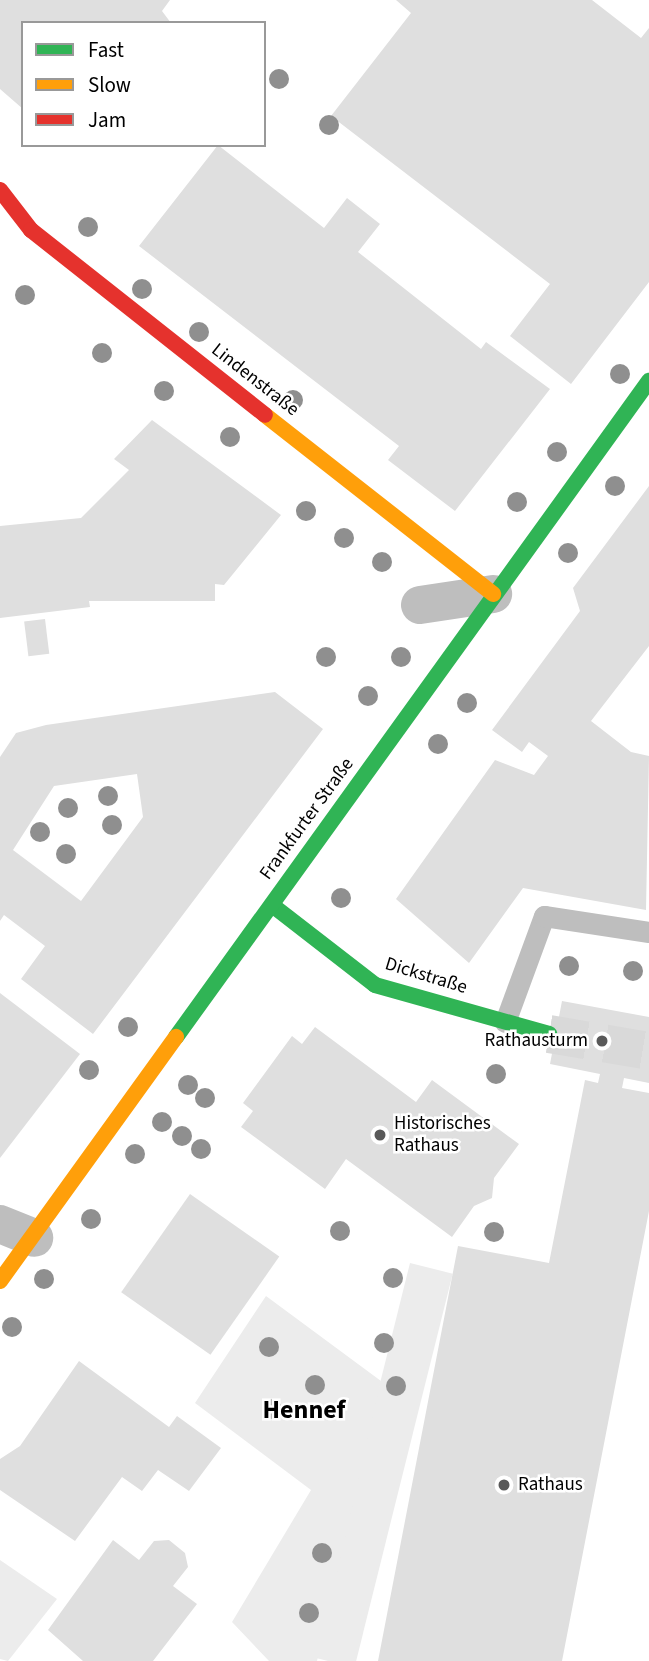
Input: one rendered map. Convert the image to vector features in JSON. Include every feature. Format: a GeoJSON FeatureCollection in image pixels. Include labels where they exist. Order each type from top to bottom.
{"type":"FeatureCollection","features":[{"type":"Feature","properties":{"kind":"main road","name":"Lindenstraße"},"geometry":{"type":"LineString","coordinates":[[0,190],[31,230],[493,594]]}},
{"type":"Feature","properties":{"kind":"main road","name":"Frankfurter Straße"},"geometry":{"type":"LineString","coordinates":[[0,1281],[17,1231],[272,905],[493,594],[649,381]]}},
{"type":"Feature","properties":{"kind":"main road","name":"Dickstraße"},"geometry":{"type":"LineString","coordinates":[[272,905],[375,985],[549,1034]]}},
{"type":"Feature","properties":{"kind":"street"},"geometry":{"type":"LineString","coordinates":[[420,605],[493,594]]}},
{"type":"Feature","properties":{"kind":"lane"},"geometry":{"type":"LineString","coordinates":[[505,1022],[544,916],[649,932]]}},
{"type":"Feature","properties":{"kind":"shaded area"},"geometry":{"type":"Polygon","coordinates":[[[410,1263],[453,1274],[356,1661],[328,1661],[312,1657],[410,1263]]]}},
{"type":"Feature","properties":{"kind":"shaded area"},"geometry":{"type":"Polygon","coordinates":[[[266,1296],[381,1381],[317,1661],[269,1661],[232,1622],[311,1490],[195,1403],[266,1296]]]}},
{"type":"Feature","properties":{"kind":"shaded area"},"geometry":{"type":"Polygon","coordinates":[[[0,1560],[57,1599],[8,1661],[0,1659],[0,1560]]]}},
{"type":"Feature","properties":{"kind":"building"},"geometry":{"type":"Polygon","coordinates":[[[0,0],[170,0],[162,11],[170,21],[21,21],[21,107],[0,89],[0,0]]]}},
{"type":"Feature","properties":{"kind":"building"},"geometry":{"type":"Polygon","coordinates":[[[396,0],[592,0],[641,38],[649,28],[649,282],[571,384],[510,336],[550,284],[331,116],[411,13],[396,0]]]}},
{"type":"Feature","properties":{"kind":"building"},"geometry":{"type":"Polygon","coordinates":[[[216,147],[221,147],[324,228],[347,198],[380,224],[358,252],[481,349],[486,342],[550,389],[455,511],[388,460],[399,446],[139,246],[216,147]]]}},
{"type":"Feature","properties":{"kind":"building"},"geometry":{"type":"Polygon","coordinates":[[[152,420],[281,515],[224,585],[215,584],[215,601],[89,601],[90,607],[0,618],[0,526],[81,518],[129,470],[114,459],[152,420]]]}},
{"type":"Feature","properties":{"kind":"building"},"geometry":{"type":"Polygon","coordinates":[[[649,486],[649,646],[591,721],[631,752],[649,756],[646,910],[523,888],[469,963],[396,899],[495,760],[534,775],[548,756],[529,742],[522,752],[492,730],[580,611],[573,588],[649,486]]]}},
{"type":"Feature","properties":{"kind":"building"},"geometry":{"type":"Polygon","coordinates":[[[45,619],[49,654],[28,656],[24,622],[45,619]]]}},
{"type":"Feature","properties":{"kind":"building"},"geometry":{"type":"Polygon","coordinates":[[[275,692],[323,729],[93,1034],[21,979],[45,946],[4,915],[0,921],[0,757],[16,733],[46,725],[275,692]],[[137,774],[54,786],[13,850],[81,901],[143,817],[137,774]]]}},
{"type":"Feature","properties":{"kind":"building"},"geometry":{"type":"Polygon","coordinates":[[[0,993],[80,1054],[0,1158],[0,993]]]}},
{"type":"Feature","properties":{"kind":"building","name":"Rathaus"},"geometry":{"type":"Polygon","coordinates":[[[562,1001],[649,1017],[649,1083],[624,1078],[622,1088],[649,1093],[649,1211],[562,1661],[378,1661],[458,1246],[549,1263],[585,1080],[598,1083],[600,1074],[550,1064],[562,1001]]]}},
{"type":"Feature","properties":{"kind":"building","name":"Historisches Rathaus"},"geometry":{"type":"Polygon","coordinates":[[[315,1027],[416,1102],[432,1080],[519,1144],[494,1178],[492,1198],[474,1206],[452,1237],[346,1159],[325,1189],[241,1127],[253,1111],[243,1103],[292,1036],[302,1044],[315,1027]]]}},
{"type":"Feature","properties":{"kind":"building"},"geometry":{"type":"Polygon","coordinates":[[[190,1194],[279,1257],[210,1355],[121,1292],[190,1194]]]}},
{"type":"Feature","properties":{"kind":"building"},"geometry":{"type":"Polygon","coordinates":[[[79,1361],[169,1427],[177,1416],[221,1448],[189,1491],[158,1470],[142,1491],[122,1477],[75,1541],[0,1490],[0,1459],[20,1446],[79,1361]]]}},
{"type":"Feature","properties":{"kind":"building"},"geometry":{"type":"Polygon","coordinates":[[[113,1540],[139,1560],[154,1541],[169,1540],[185,1553],[188,1567],[173,1586],[197,1604],[153,1661],[83,1661],[48,1630],[113,1540]]]}},
{"type":"Feature","properties":{"kind":"tunnel"},"geometry":{"type":"LineString","coordinates":[[549,1034],[649,1051]]}},
{"type":"Feature","properties":{"kind":"traffic: fast"},"geometry":{"type":"LineString","coordinates":[[176,1037],[649,381]]}},
{"type":"Feature","properties":{"kind":"traffic: fast"},"geometry":{"type":"LineString","coordinates":[[272,905],[375,985],[549,1034]]}},
{"type":"Feature","properties":{"kind":"traffic: slow"},"geometry":{"type":"LineString","coordinates":[[265,415],[493,594]]}},
{"type":"Feature","properties":{"kind":"traffic: slow"},"geometry":{"type":"LineString","coordinates":[[0,1281],[176,1037]]}},
{"type":"Feature","properties":{"kind":"traffic: jam"},"geometry":{"type":"LineString","coordinates":[[0,190],[31,230],[265,415]]}},
{"type":"Feature","properties":{"kind":"place","name":"Rathausturm"},"geometry":{"type":"Point","coordinates":[602,1041]}},
{"type":"Feature","properties":{"kind":"place","name":"Historisches Rathaus"},"geometry":{"type":"Point","coordinates":[380,1135]}},
{"type":"Feature","properties":{"kind":"place","name":"Rathaus"},"geometry":{"type":"Point","coordinates":[504,1485]}},
{"type":"Feature","properties":{"kind":"district","name":"Hennef"},"geometry":{"type":"Point","coordinates":[304,1410]}}]}
